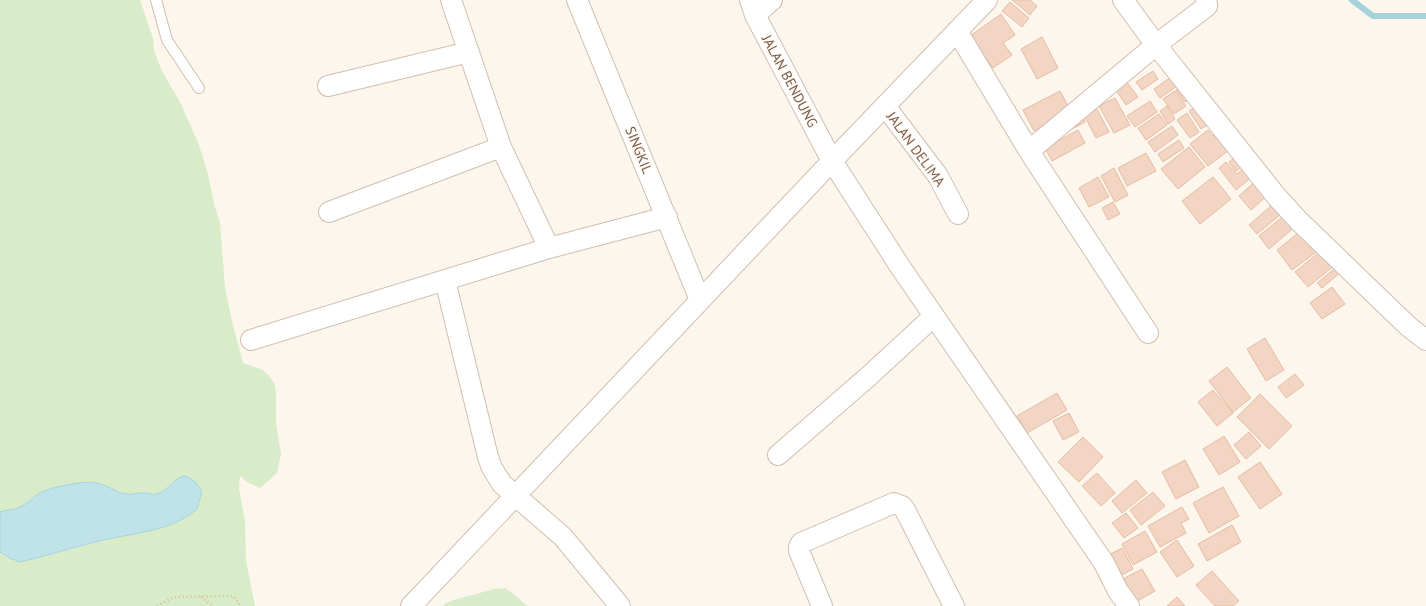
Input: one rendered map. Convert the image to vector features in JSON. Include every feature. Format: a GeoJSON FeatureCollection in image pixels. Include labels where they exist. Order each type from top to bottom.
{"type":"FeatureCollection","features":[{"type":"Feature","properties":{"kind":"street"},"geometry":{"type":"LineString","coordinates":[[451,0],[501,147],[549,248]]}},
{"type":"Feature","properties":{"kind":"street","name":"SINGKIL"},"geometry":{"type":"LineString","coordinates":[[577,0],[700,300]]}},
{"type":"Feature","properties":{"kind":"street"},"geometry":{"type":"LineString","coordinates":[[752,8],[772,0]]}},
{"type":"Feature","properties":{"kind":"street"},"geometry":{"type":"LineString","coordinates":[[411,606],[832,161],[987,0]]}},
{"type":"Feature","properties":{"kind":"street"},"geometry":{"type":"LineString","coordinates":[[1123,0],[1156,46],[1277,197],[1299,221],[1379,299],[1409,327],[1426,340]]}},
{"type":"Feature","properties":{"kind":"street"},"geometry":{"type":"LineString","coordinates":[[1029,151],[1207,6],[1208,4],[1206,0]]}},
{"type":"Feature","properties":{"kind":"street","name":"JALAN BENDUNG"},"geometry":{"type":"LineString","coordinates":[[752,8],[832,161],[901,268],[1104,562],[1118,591],[1129,606]]}},
{"type":"Feature","properties":{"kind":"street"},"geometry":{"type":"LineString","coordinates":[[957,31],[1029,151],[1148,333]]}},
{"type":"Feature","properties":{"kind":"street"},"geometry":{"type":"LineString","coordinates":[[328,86],[468,52]]}},
{"type":"Feature","properties":{"kind":"street","name":"JALAN DELIMA"},"geometry":{"type":"LineString","coordinates":[[885,106],[938,176],[958,214]]}},
{"type":"Feature","properties":{"kind":"street"},"geometry":{"type":"LineString","coordinates":[[329,212],[501,147]]}},
{"type":"Feature","properties":{"kind":"street"},"geometry":{"type":"LineString","coordinates":[[251,340],[549,248],[667,217]]}},
{"type":"Feature","properties":{"kind":"street"},"geometry":{"type":"LineString","coordinates":[[445,280],[488,457],[492,468],[502,484],[514,496],[563,537],[620,606]]}},
{"type":"Feature","properties":{"kind":"street"},"geometry":{"type":"LineString","coordinates":[[778,455],[869,376],[934,316]]}},
{"type":"Feature","properties":{"kind":"street"},"geometry":{"type":"LineString","coordinates":[[822,606],[799,551],[801,543],[894,503],[902,506],[905,510],[954,606]]}},
{"type":"Feature","properties":{"kind":"lane"},"geometry":{"type":"LineString","coordinates":[[156,0],[167,40],[199,88]]}},
{"type":"Feature","properties":{"kind":"path"},"geometry":{"type":"LineString","coordinates":[[157,606],[174,597],[200,596],[233,596],[239,603],[239,606]]}},
{"type":"Feature","properties":{"kind":"path"},"geometry":{"type":"LineString","coordinates":[[200,596],[213,606]]}},
{"type":"Feature","properties":{"kind":"green space"},"geometry":{"type":"Polygon","coordinates":[[[0,0],[140,0],[153,38],[154,50],[161,69],[181,104],[199,145],[208,174],[214,204],[220,223],[225,287],[243,363],[263,370],[275,385],[276,424],[281,454],[277,473],[260,488],[247,482],[240,476],[239,489],[245,521],[246,561],[255,606],[0,606],[0,552],[34,559],[99,541],[163,527],[177,522],[197,509],[202,492],[200,487],[188,477],[174,481],[162,492],[152,494],[126,494],[101,484],[91,482],[65,485],[33,497],[25,505],[16,509],[0,512],[0,0]]]}},
{"type":"Feature","properties":{"kind":"green space"},"geometry":{"type":"Polygon","coordinates":[[[505,588],[527,606],[443,606],[444,604],[454,600],[494,589],[505,588]]]}},
{"type":"Feature","properties":{"kind":"water"},"geometry":{"type":"Polygon","coordinates":[[[184,476],[194,481],[202,492],[197,509],[187,517],[175,523],[150,531],[99,541],[20,562],[0,552],[0,512],[21,507],[37,495],[52,488],[92,482],[125,494],[155,494],[160,493],[184,476]]]}},
{"type":"Feature","properties":{"kind":"building"},"geometry":{"type":"Polygon","coordinates":[[[1012,0],[1030,0],[1037,6],[1030,15],[1012,0]]]}},
{"type":"Feature","properties":{"kind":"building"},"geometry":{"type":"Polygon","coordinates":[[[1010,2],[1029,18],[1022,27],[1002,11],[1010,2]]]}},
{"type":"Feature","properties":{"kind":"building"},"geometry":{"type":"Polygon","coordinates":[[[1001,14],[1015,35],[1003,43],[1012,55],[993,68],[970,36],[1001,14]]]}},
{"type":"Feature","properties":{"kind":"building"},"geometry":{"type":"Polygon","coordinates":[[[1042,37],[1058,68],[1037,79],[1021,49],[1042,37]]]}},
{"type":"Feature","properties":{"kind":"building"},"geometry":{"type":"Polygon","coordinates":[[[1153,71],[1158,79],[1142,90],[1136,82],[1153,71]]]}},
{"type":"Feature","properties":{"kind":"building"},"geometry":{"type":"Polygon","coordinates":[[[1177,73],[1183,82],[1160,98],[1154,89],[1177,73]]]}},
{"type":"Feature","properties":{"kind":"building"},"geometry":{"type":"Polygon","coordinates":[[[1123,77],[1138,97],[1126,105],[1112,84],[1123,77]]]}},
{"type":"Feature","properties":{"kind":"building"},"geometry":{"type":"Polygon","coordinates":[[[1186,83],[1194,96],[1185,102],[1176,90],[1186,83]]]}},
{"type":"Feature","properties":{"kind":"building"},"geometry":{"type":"Polygon","coordinates":[[[1060,91],[1071,111],[1034,131],[1023,110],[1060,91]]]}},
{"type":"Feature","properties":{"kind":"building"},"geometry":{"type":"Polygon","coordinates":[[[1175,91],[1186,106],[1174,114],[1163,99],[1175,91]]]}},
{"type":"Feature","properties":{"kind":"building"},"geometry":{"type":"Polygon","coordinates":[[[1115,98],[1130,125],[1114,133],[1099,106],[1115,98]]]}},
{"type":"Feature","properties":{"kind":"building"},"geometry":{"type":"Polygon","coordinates":[[[1150,101],[1157,112],[1135,127],[1127,116],[1150,101]]]}},
{"type":"Feature","properties":{"kind":"building"},"geometry":{"type":"Polygon","coordinates":[[[1201,103],[1213,121],[1201,129],[1189,111],[1201,103]]]}},
{"type":"Feature","properties":{"kind":"building"},"geometry":{"type":"Polygon","coordinates":[[[1167,106],[1175,119],[1168,124],[1160,111],[1167,106]]]}},
{"type":"Feature","properties":{"kind":"building"},"geometry":{"type":"Polygon","coordinates":[[[1097,109],[1109,132],[1096,138],[1084,115],[1097,109]]]}},
{"type":"Feature","properties":{"kind":"building"},"geometry":{"type":"Polygon","coordinates":[[[1187,113],[1199,132],[1190,138],[1177,120],[1187,113]]]}},
{"type":"Feature","properties":{"kind":"building"},"geometry":{"type":"Polygon","coordinates":[[[1159,114],[1167,125],[1146,140],[1138,128],[1159,114]]]}},
{"type":"Feature","properties":{"kind":"building"},"geometry":{"type":"Polygon","coordinates":[[[1084,118],[1085,122],[1048,142],[1084,118]]]}},
{"type":"Feature","properties":{"kind":"building"},"geometry":{"type":"Polygon","coordinates":[[[1172,126],[1178,135],[1155,152],[1148,142],[1172,126]]]}},
{"type":"Feature","properties":{"kind":"building"},"geometry":{"type":"Polygon","coordinates":[[[1078,130],[1085,143],[1052,161],[1045,148],[1078,130]]]}},
{"type":"Feature","properties":{"kind":"building"},"geometry":{"type":"Polygon","coordinates":[[[1208,130],[1213,136],[1220,131],[1233,147],[1208,166],[1190,144],[1208,130]]]}},
{"type":"Feature","properties":{"kind":"building"},"geometry":{"type":"Polygon","coordinates":[[[1179,140],[1184,148],[1163,162],[1158,154],[1179,140]]]}},
{"type":"Feature","properties":{"kind":"building"},"geometry":{"type":"Polygon","coordinates":[[[1189,147],[1205,167],[1178,189],[1161,169],[1189,147]]]}},
{"type":"Feature","properties":{"kind":"building"},"geometry":{"type":"Polygon","coordinates":[[[1146,153],[1156,171],[1127,186],[1118,168],[1146,153]]]}},
{"type":"Feature","properties":{"kind":"building"},"geometry":{"type":"Polygon","coordinates":[[[1240,153],[1248,162],[1236,171],[1229,162],[1240,153]]]}},
{"type":"Feature","properties":{"kind":"building"},"geometry":{"type":"Polygon","coordinates":[[[1226,162],[1237,174],[1248,165],[1255,174],[1236,190],[1219,168],[1226,162]]]}},
{"type":"Feature","properties":{"kind":"building"},"geometry":{"type":"Polygon","coordinates":[[[1114,168],[1128,195],[1115,202],[1101,176],[1114,168]]]}},
{"type":"Feature","properties":{"kind":"building"},"geometry":{"type":"Polygon","coordinates":[[[1098,177],[1109,197],[1089,207],[1079,188],[1098,177]]]}},
{"type":"Feature","properties":{"kind":"building"},"geometry":{"type":"Polygon","coordinates":[[[1213,177],[1231,199],[1200,224],[1182,201],[1213,177]]]}},
{"type":"Feature","properties":{"kind":"building"},"geometry":{"type":"Polygon","coordinates":[[[1258,179],[1270,193],[1251,210],[1239,196],[1258,179]]]}},
{"type":"Feature","properties":{"kind":"building"},"geometry":{"type":"Polygon","coordinates":[[[1278,200],[1286,210],[1257,234],[1249,225],[1278,200]]]}},
{"type":"Feature","properties":{"kind":"building"},"geometry":{"type":"Polygon","coordinates":[[[1113,202],[1120,214],[1108,220],[1102,208],[1113,202]]]}},
{"type":"Feature","properties":{"kind":"building"},"geometry":{"type":"Polygon","coordinates":[[[1287,213],[1297,225],[1269,249],[1259,236],[1287,213]]]}},
{"type":"Feature","properties":{"kind":"building"},"geometry":{"type":"Polygon","coordinates":[[[1303,229],[1319,250],[1292,270],[1277,250],[1303,229]]]}},
{"type":"Feature","properties":{"kind":"building"},"geometry":{"type":"Polygon","coordinates":[[[1323,249],[1336,264],[1308,287],[1295,272],[1323,249]]]}},
{"type":"Feature","properties":{"kind":"building"},"geometry":{"type":"Polygon","coordinates":[[[1338,266],[1342,271],[1322,288],[1317,283],[1338,266]]]}},
{"type":"Feature","properties":{"kind":"building"},"geometry":{"type":"Polygon","coordinates":[[[1332,287],[1345,304],[1322,319],[1310,303],[1332,287]]]}},
{"type":"Feature","properties":{"kind":"building"},"geometry":{"type":"Polygon","coordinates":[[[1265,338],[1284,370],[1266,381],[1247,349],[1265,338]]]}},
{"type":"Feature","properties":{"kind":"building"},"geometry":{"type":"Polygon","coordinates":[[[1227,367],[1251,398],[1233,412],[1209,381],[1227,367]]]}},
{"type":"Feature","properties":{"kind":"building"},"geometry":{"type":"Polygon","coordinates":[[[1295,374],[1304,385],[1286,398],[1278,387],[1295,374]]]}},
{"type":"Feature","properties":{"kind":"building"},"geometry":{"type":"Polygon","coordinates":[[[1213,390],[1233,413],[1217,426],[1198,402],[1213,390]]]}},
{"type":"Feature","properties":{"kind":"building"},"geometry":{"type":"Polygon","coordinates":[[[1057,393],[1067,410],[1027,433],[1017,416],[1057,393]]]}},
{"type":"Feature","properties":{"kind":"building"},"geometry":{"type":"Polygon","coordinates":[[[1260,394],[1292,426],[1269,449],[1237,417],[1260,394]]]}},
{"type":"Feature","properties":{"kind":"building"},"geometry":{"type":"Polygon","coordinates":[[[1069,413],[1079,432],[1063,440],[1053,421],[1069,413]]]}},
{"type":"Feature","properties":{"kind":"building"},"geometry":{"type":"Polygon","coordinates":[[[1249,432],[1261,446],[1246,459],[1234,445],[1249,432]]]}},
{"type":"Feature","properties":{"kind":"building"},"geometry":{"type":"Polygon","coordinates":[[[1224,436],[1240,462],[1219,475],[1203,449],[1224,436]]]}},
{"type":"Feature","properties":{"kind":"building"},"geometry":{"type":"Polygon","coordinates":[[[1083,437],[1103,457],[1079,482],[1058,462],[1083,437]]]}},
{"type":"Feature","properties":{"kind":"building"},"geometry":{"type":"Polygon","coordinates":[[[1185,460],[1199,487],[1176,499],[1162,472],[1185,460]]]}},
{"type":"Feature","properties":{"kind":"building"},"geometry":{"type":"Polygon","coordinates":[[[1260,462],[1282,494],[1260,509],[1238,477],[1260,462]]]}},
{"type":"Feature","properties":{"kind":"building"},"geometry":{"type":"Polygon","coordinates":[[[1097,473],[1115,493],[1101,506],[1082,486],[1097,473]]]}},
{"type":"Feature","properties":{"kind":"building"},"geometry":{"type":"Polygon","coordinates":[[[1136,480],[1147,493],[1122,513],[1112,501],[1136,480]]]}},
{"type":"Feature","properties":{"kind":"building"},"geometry":{"type":"Polygon","coordinates":[[[1223,487],[1239,516],[1209,533],[1193,503],[1223,487]]]}},
{"type":"Feature","properties":{"kind":"building"},"geometry":{"type":"Polygon","coordinates":[[[1153,492],[1165,506],[1141,525],[1130,510],[1153,492]]]}},
{"type":"Feature","properties":{"kind":"building"},"geometry":{"type":"Polygon","coordinates":[[[1182,507],[1189,519],[1181,523],[1186,533],[1160,547],[1148,526],[1182,507]]]}},
{"type":"Feature","properties":{"kind":"building"},"geometry":{"type":"Polygon","coordinates":[[[1126,513],[1138,528],[1124,538],[1112,523],[1126,513]]]}},
{"type":"Feature","properties":{"kind":"building"},"geometry":{"type":"Polygon","coordinates":[[[1232,525],[1241,542],[1207,561],[1198,544],[1232,525]]]}},
{"type":"Feature","properties":{"kind":"building"},"geometry":{"type":"Polygon","coordinates":[[[1145,531],[1157,552],[1133,565],[1122,544],[1145,531]]]}},
{"type":"Feature","properties":{"kind":"building"},"geometry":{"type":"Polygon","coordinates":[[[1177,540],[1194,566],[1177,577],[1160,552],[1177,540]]]}},
{"type":"Feature","properties":{"kind":"building"},"geometry":{"type":"Polygon","coordinates":[[[1122,548],[1133,569],[1122,575],[1111,554],[1122,548]]]}},
{"type":"Feature","properties":{"kind":"building"},"geometry":{"type":"Polygon","coordinates":[[[1142,569],[1155,591],[1134,603],[1121,580],[1142,569]]]}},
{"type":"Feature","properties":{"kind":"building"},"geometry":{"type":"Polygon","coordinates":[[[1212,571],[1239,601],[1233,606],[1215,606],[1196,585],[1212,571]]]}},
{"type":"Feature","properties":{"kind":"building"},"geometry":{"type":"Polygon","coordinates":[[[1177,597],[1185,606],[1167,606],[1177,597]]]}},
{"type":"Feature","properties":{"kind":"waterway"},"geometry":{"type":"LineString","coordinates":[[1352,0],[1373,16],[1426,16]]}}]}
